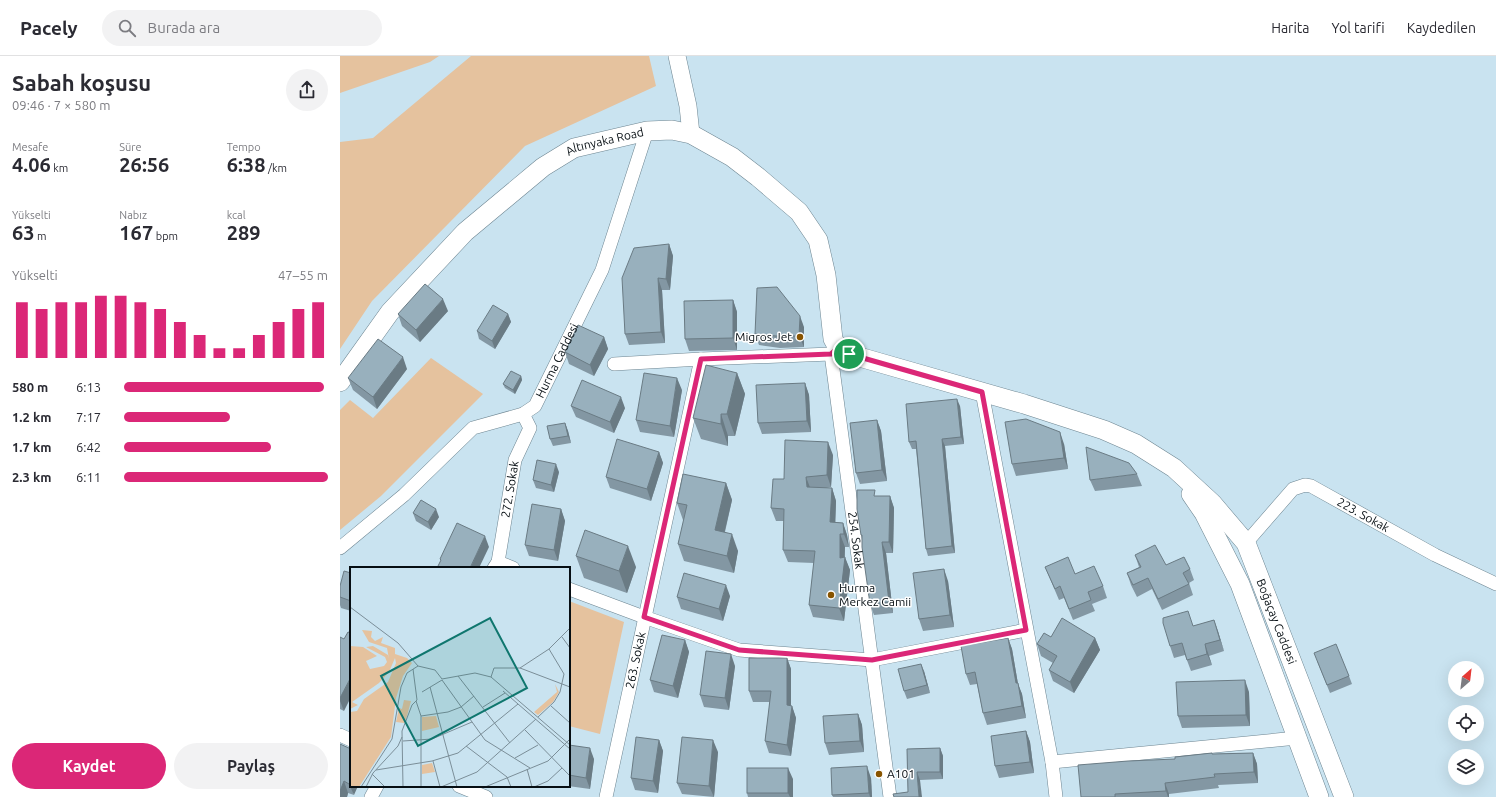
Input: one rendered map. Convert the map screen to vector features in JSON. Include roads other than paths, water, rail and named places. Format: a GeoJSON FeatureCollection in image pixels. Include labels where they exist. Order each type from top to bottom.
{"type":"FeatureCollection","features":[{"type":"Feature","properties":{"kind":"main road","name":"Altınyaka Road"},"geometry":{"type":"LineString","coordinates":[[340,382],[400,300],[465,232],[537,172],[574,148],[647,131],[672,130],[691,134],[732,157],[799,212],[818,240],[826,275],[834,351]]}},
{"type":"Feature","properties":{"kind":"main road","name":"Boğaçay Caddesi"},"geometry":{"type":"LineString","coordinates":[[834,351],[1024,404],[1104,430],[1136,444],[1174,468],[1212,503],[1246,543],[1344,797]]}},
{"type":"Feature","properties":{"kind":"main road","name":"Boğaçay Caddesi"},"geometry":{"type":"LineString","coordinates":[[1174,468],[1204,513],[1240,584],[1319,797]]}},
{"type":"Feature","properties":{"kind":"street"},"geometry":{"type":"LineString","coordinates":[[677,56],[688,106],[691,134]]}},
{"type":"Feature","properties":{"kind":"street","name":"Hurma Caddesi"},"geometry":{"type":"LineString","coordinates":[[340,548],[404,495],[473,428],[523,414],[535,406],[602,270],[647,131]]}},
{"type":"Feature","properties":{"kind":"street"},"geometry":{"type":"LineString","coordinates":[[614,364],[834,351]]}},
{"type":"Feature","properties":{"kind":"street","name":"254. Sokak"},"geometry":{"type":"LineString","coordinates":[[834,351],[890,797]]}},
{"type":"Feature","properties":{"kind":"street","name":"263. Sokak"},"geometry":{"type":"LineString","coordinates":[[606,797],[701,359]]}},
{"type":"Feature","properties":{"kind":"street"},"geometry":{"type":"LineString","coordinates":[[982,392],[1052,762],[1056,797]]}},
{"type":"Feature","properties":{"kind":"street","name":"272. Sokak"},"geometry":{"type":"LineString","coordinates":[[496,565],[515,460],[530,428],[523,414]]}},
{"type":"Feature","properties":{"kind":"street","name":"223. Sokak"},"geometry":{"type":"LineString","coordinates":[[1246,543],[1271,512],[1293,489],[1305,485],[1311,486],[1435,555],[1496,584]]}},
{"type":"Feature","properties":{"kind":"street"},"geometry":{"type":"LineString","coordinates":[[496,565],[507,567]]}},
{"type":"Feature","properties":{"kind":"street"},"geometry":{"type":"LineString","coordinates":[[570,589],[739,650],[872,660],[1026,630]]}},
{"type":"Feature","properties":{"kind":"street"},"geometry":{"type":"LineString","coordinates":[[340,735],[350,740]]}},
{"type":"Feature","properties":{"kind":"street"},"geometry":{"type":"LineString","coordinates":[[1052,762],[1297,738]]}},
{"type":"Feature","properties":{"kind":"street"},"geometry":{"type":"LineString","coordinates":[[371,797],[376,787]]}},
{"type":"Feature","properties":{"kind":"street"},"geometry":{"type":"LineString","coordinates":[[461,787],[486,797]]}},
{"type":"Feature","properties":{"kind":"place","name":"Migros Jet"},"geometry":{"type":"Point","coordinates":[800,337]}},
{"type":"Feature","properties":{"kind":"place","name":"Hurma Merkez Camii"},"geometry":{"type":"Point","coordinates":[831,595]}},
{"type":"Feature","properties":{"kind":"place","name":"A101"},"geometry":{"type":"Point","coordinates":[879,774]}}]}
